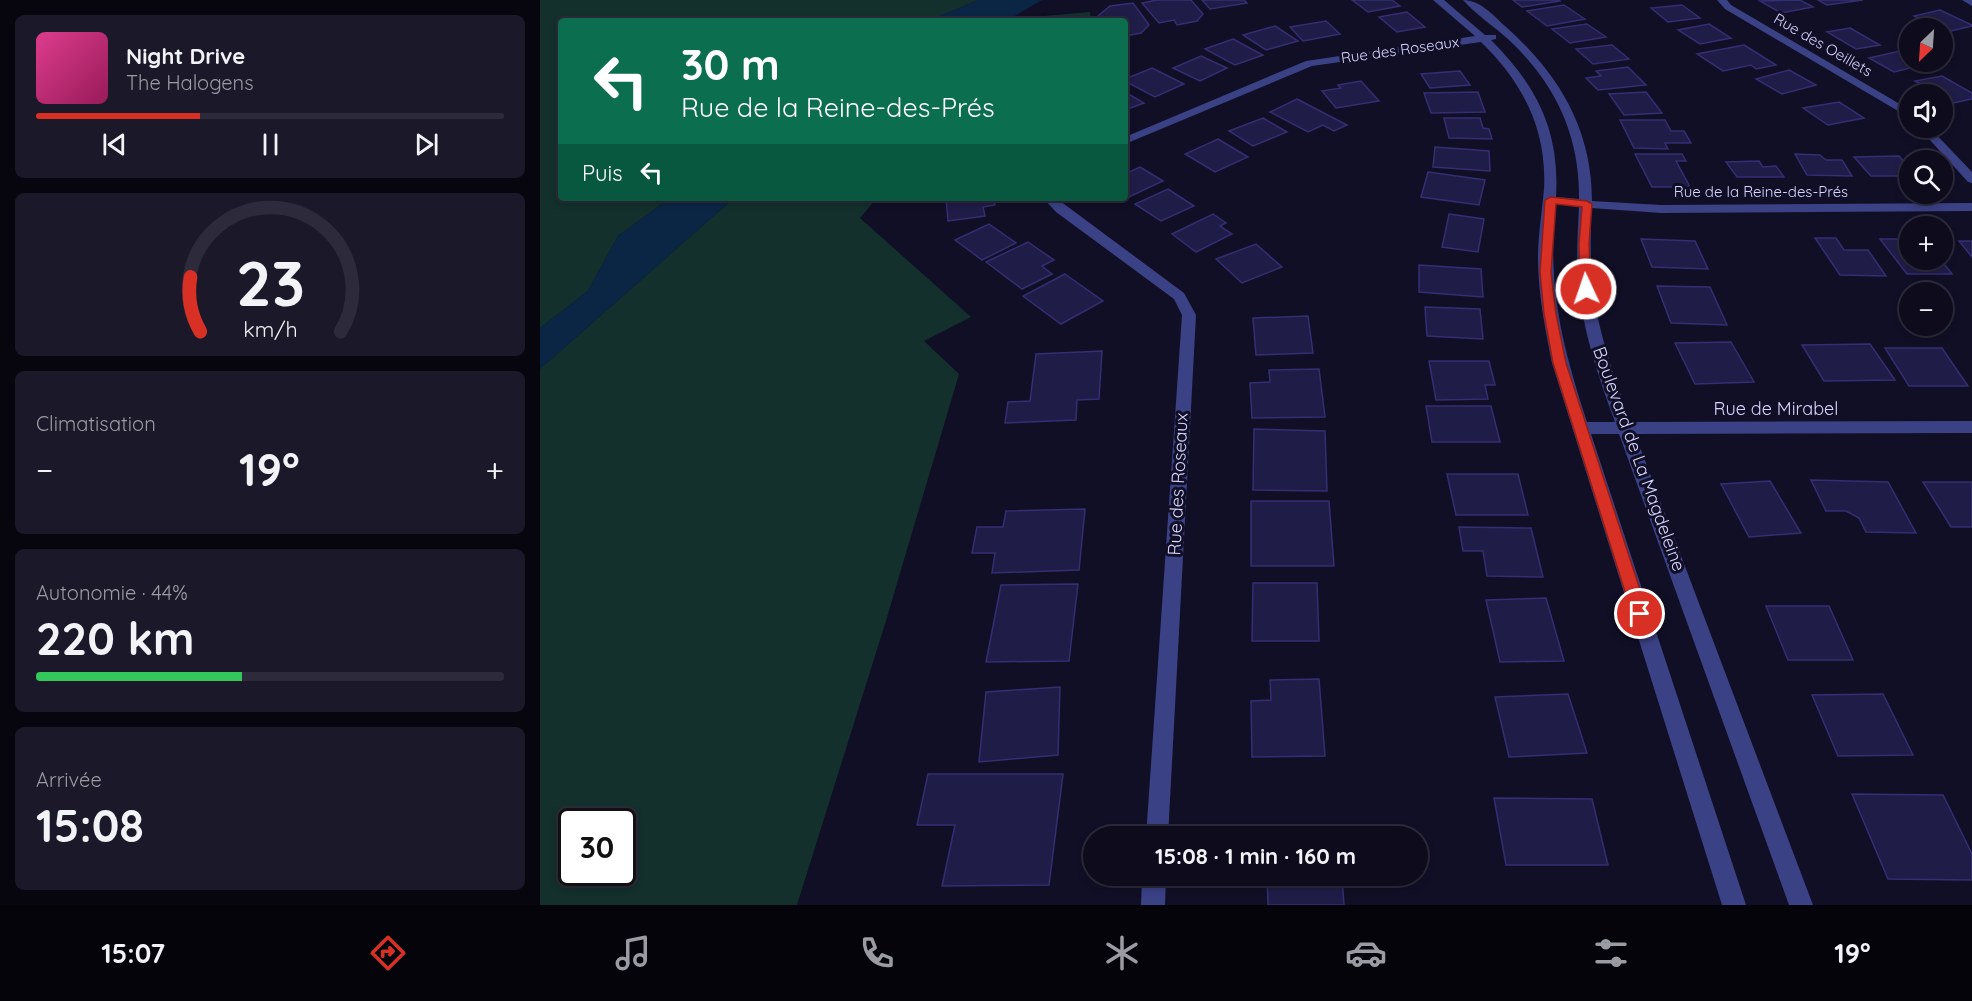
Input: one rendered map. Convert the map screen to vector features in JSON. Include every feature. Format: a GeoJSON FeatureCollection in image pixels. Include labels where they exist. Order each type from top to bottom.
{"type":"FeatureCollection","features":[{"type":"Feature","properties":{"kind":"street"},"geometry":{"type":"LineString","coordinates":[[1438,0],[1484,38],[1518,76],[1540,118],[1548,151],[1551,200],[1545,253],[1550,314],[1560,363],[1734,905]]}},
{"type":"Feature","properties":{"kind":"street","name":"Boulevard de La Magdeleine"},"geometry":{"type":"LineString","coordinates":[[1468,0],[1510,35],[1537,62],[1566,105],[1578,133],[1585,160],[1586,289],[1595,336],[1626,428],[1801,905]]}},
{"type":"Feature","properties":{"kind":"street","name":"Rue des Oeillets"},"geometry":{"type":"LineString","coordinates":[[1722,0],[1728,7],[1899,108]]}},
{"type":"Feature","properties":{"kind":"street"},"geometry":{"type":"LineString","coordinates":[[1966,0],[1972,3]]}},
{"type":"Feature","properties":{"kind":"street","name":"Rue des Roseaux"},"geometry":{"type":"LineString","coordinates":[[1128,140],[1310,63],[1510,35]]}},
{"type":"Feature","properties":{"kind":"street"},"geometry":{"type":"LineString","coordinates":[[1933,138],[1972,179]]}},
{"type":"Feature","properties":{"kind":"street","name":"Rue de la Reine-des-Prés"},"geometry":{"type":"LineString","coordinates":[[1551,200],[1662,209],[1972,207]]}},
{"type":"Feature","properties":{"kind":"street","name":"Rue des Roseaux"},"geometry":{"type":"LineString","coordinates":[[1052,201],[1179,296],[1189,315],[1158,826]]}},
{"type":"Feature","properties":{"kind":"street","name":"Rue de Mirabel"},"geometry":{"type":"LineString","coordinates":[[1580,428],[1972,427]]}},
{"type":"Feature","properties":{"kind":"street"},"geometry":{"type":"LineString","coordinates":[[1153,905],[1154,886]]}},
{"type":"Feature","properties":{"kind":"green space"},"geometry":{"type":"Polygon","coordinates":[[[540,0],[979,0],[934,18],[558,18],[558,201],[666,201],[618,236],[588,291],[540,328],[540,0]]]}},
{"type":"Feature","properties":{"kind":"green space"},"geometry":{"type":"Polygon","coordinates":[[[1090,12],[1091,18],[1021,18],[1090,12]]]}},
{"type":"Feature","properties":{"kind":"green space"},"geometry":{"type":"Polygon","coordinates":[[[731,201],[874,201],[860,218],[971,317],[924,341],[959,374],[885,624],[797,905],[540,905],[540,369],[731,201]]]}},
{"type":"Feature","properties":{"kind":"water"},"geometry":{"type":"Polygon","coordinates":[[[979,0],[1042,0],[1011,18],[934,18],[979,0]]]}},
{"type":"Feature","properties":{"kind":"water"},"geometry":{"type":"Polygon","coordinates":[[[666,201],[731,201],[540,369],[540,328],[588,291],[618,236],[666,201]]]}},
{"type":"Feature","properties":{"kind":"building"},"geometry":{"type":"Polygon","coordinates":[[[1157,0],[1191,0],[1203,14],[1197,21],[1177,25],[1174,20],[1159,23],[1142,3],[1157,0]]]}},
{"type":"Feature","properties":{"kind":"building"},"geometry":{"type":"Polygon","coordinates":[[[1202,0],[1244,0],[1247,3],[1210,9],[1202,0]]]}},
{"type":"Feature","properties":{"kind":"building"},"geometry":{"type":"Polygon","coordinates":[[[1352,0],[1392,0],[1400,6],[1368,12],[1352,0]]]}},
{"type":"Feature","properties":{"kind":"building"},"geometry":{"type":"Polygon","coordinates":[[[1513,0],[1559,0],[1560,1],[1522,7],[1513,0]]]}},
{"type":"Feature","properties":{"kind":"building"},"geometry":{"type":"Polygon","coordinates":[[[1800,0],[1813,7],[1781,13],[1760,1],[1800,0]]]}},
{"type":"Feature","properties":{"kind":"building"},"geometry":{"type":"Polygon","coordinates":[[[1818,0],[1863,0],[1827,5],[1818,0]]]}},
{"type":"Feature","properties":{"kind":"building"},"geometry":{"type":"Polygon","coordinates":[[[1133,3],[1149,25],[1141,33],[1128,35],[1128,18],[1100,18],[1098,16],[1110,6],[1133,3]]]}},
{"type":"Feature","properties":{"kind":"building"},"geometry":{"type":"Polygon","coordinates":[[[1564,5],[1585,19],[1547,26],[1527,11],[1564,5]]]}},
{"type":"Feature","properties":{"kind":"building"},"geometry":{"type":"Polygon","coordinates":[[[1682,5],[1700,18],[1668,22],[1651,8],[1682,5]]]}},
{"type":"Feature","properties":{"kind":"building"},"geometry":{"type":"Polygon","coordinates":[[[1940,10],[1972,26],[1953,31],[1953,18],[1914,16],[1940,10]]]}},
{"type":"Feature","properties":{"kind":"building"},"geometry":{"type":"Polygon","coordinates":[[[1407,12],[1425,27],[1397,32],[1379,17],[1407,12]]]}},
{"type":"Feature","properties":{"kind":"building"},"geometry":{"type":"Polygon","coordinates":[[[1326,21],[1340,34],[1303,41],[1290,27],[1326,21]]]}},
{"type":"Feature","properties":{"kind":"building"},"geometry":{"type":"Polygon","coordinates":[[[1587,24],[1606,37],[1570,43],[1552,29],[1587,24]]]}},
{"type":"Feature","properties":{"kind":"building"},"geometry":{"type":"Polygon","coordinates":[[[1709,24],[1731,38],[1700,44],[1678,30],[1709,24]]]}},
{"type":"Feature","properties":{"kind":"building"},"geometry":{"type":"Polygon","coordinates":[[[1275,26],[1298,41],[1266,50],[1243,35],[1275,26]]]}},
{"type":"Feature","properties":{"kind":"building"},"geometry":{"type":"Polygon","coordinates":[[[1850,28],[1880,45],[1856,49],[1827,32],[1850,28]]]}},
{"type":"Feature","properties":{"kind":"building"},"geometry":{"type":"Polygon","coordinates":[[[1233,39],[1263,55],[1235,65],[1205,49],[1233,39]]]}},
{"type":"Feature","properties":{"kind":"building"},"geometry":{"type":"Polygon","coordinates":[[[1612,45],[1629,59],[1593,64],[1576,49],[1612,45]]]}},
{"type":"Feature","properties":{"kind":"building"},"geometry":{"type":"Polygon","coordinates":[[[1744,45],[1776,65],[1756,69],[1751,65],[1723,71],[1697,54],[1744,45]]]}},
{"type":"Feature","properties":{"kind":"building"},"geometry":{"type":"Polygon","coordinates":[[[1899,51],[1899,71],[1894,72],[1869,58],[1899,51]]]}},
{"type":"Feature","properties":{"kind":"building"},"geometry":{"type":"Polygon","coordinates":[[[1201,56],[1227,68],[1200,81],[1173,68],[1201,56]]]}},
{"type":"Feature","properties":{"kind":"building"},"geometry":{"type":"Polygon","coordinates":[[[1628,67],[1646,85],[1598,90],[1586,78],[1601,76],[1596,71],[1628,67]]]}},
{"type":"Feature","properties":{"kind":"building"},"geometry":{"type":"Polygon","coordinates":[[[1152,68],[1184,84],[1155,97],[1128,83],[1128,78],[1152,68]]]}},
{"type":"Feature","properties":{"kind":"building"},"geometry":{"type":"Polygon","coordinates":[[[1789,70],[1816,85],[1782,94],[1756,79],[1789,70]]]}},
{"type":"Feature","properties":{"kind":"building"},"geometry":{"type":"Polygon","coordinates":[[[1460,71],[1470,85],[1430,88],[1421,74],[1460,71]]]}},
{"type":"Feature","properties":{"kind":"building"},"geometry":{"type":"Polygon","coordinates":[[[1942,76],[1972,93],[1972,99],[1953,103],[1953,84],[1920,84],[1915,81],[1942,76]]]}},
{"type":"Feature","properties":{"kind":"building"},"geometry":{"type":"Polygon","coordinates":[[[1361,81],[1379,101],[1336,108],[1322,91],[1341,88],[1338,85],[1361,81]]]}},
{"type":"Feature","properties":{"kind":"building"},"geometry":{"type":"Polygon","coordinates":[[[1478,92],[1485,112],[1431,113],[1424,93],[1478,92]]]}},
{"type":"Feature","properties":{"kind":"building"},"geometry":{"type":"Polygon","coordinates":[[[1646,92],[1662,113],[1624,115],[1609,94],[1646,92]]]}},
{"type":"Feature","properties":{"kind":"building"},"geometry":{"type":"Polygon","coordinates":[[[1128,94],[1144,103],[1128,109],[1128,94]]]}},
{"type":"Feature","properties":{"kind":"building"},"geometry":{"type":"Polygon","coordinates":[[[1297,99],[1347,125],[1334,131],[1323,125],[1308,132],[1270,112],[1297,99]]]}},
{"type":"Feature","properties":{"kind":"building"},"geometry":{"type":"Polygon","coordinates":[[[1839,102],[1864,118],[1828,125],[1803,108],[1839,102]]]}},
{"type":"Feature","properties":{"kind":"building"},"geometry":{"type":"Polygon","coordinates":[[[1263,118],[1287,132],[1253,146],[1229,131],[1263,118]]]}},
{"type":"Feature","properties":{"kind":"building"},"geometry":{"type":"Polygon","coordinates":[[[1444,118],[1480,118],[1483,128],[1489,129],[1492,139],[1449,138],[1444,118]]]}},
{"type":"Feature","properties":{"kind":"building"},"geometry":{"type":"Polygon","coordinates":[[[1620,120],[1665,120],[1671,131],[1684,131],[1691,143],[1665,143],[1668,149],[1634,148],[1620,120]]]}},
{"type":"Feature","properties":{"kind":"building"},"geometry":{"type":"Polygon","coordinates":[[[1218,139],[1248,157],[1215,172],[1185,154],[1218,139]]]}},
{"type":"Feature","properties":{"kind":"building"},"geometry":{"type":"Polygon","coordinates":[[[1435,147],[1489,151],[1490,171],[1433,167],[1435,147]]]}},
{"type":"Feature","properties":{"kind":"building"},"geometry":{"type":"Polygon","coordinates":[[[1635,154],[1682,154],[1686,161],[1676,161],[1690,187],[1652,187],[1635,154]]]}},
{"type":"Feature","properties":{"kind":"building"},"geometry":{"type":"Polygon","coordinates":[[[1795,154],[1820,155],[1826,160],[1842,160],[1852,176],[1807,175],[1795,154]]]}},
{"type":"Feature","properties":{"kind":"building"},"geometry":{"type":"Polygon","coordinates":[[[1899,156],[1899,176],[1871,176],[1854,157],[1899,156]]]}},
{"type":"Feature","properties":{"kind":"building"},"geometry":{"type":"Polygon","coordinates":[[[1759,161],[1763,167],[1776,166],[1784,177],[1737,177],[1726,162],[1759,161]]]}},
{"type":"Feature","properties":{"kind":"building"},"geometry":{"type":"Polygon","coordinates":[[[1140,167],[1163,181],[1129,197],[1128,173],[1140,167]]]}},
{"type":"Feature","properties":{"kind":"building"},"geometry":{"type":"Polygon","coordinates":[[[1428,172],[1485,180],[1479,205],[1421,197],[1428,172]]]}},
{"type":"Feature","properties":{"kind":"building"},"geometry":{"type":"Polygon","coordinates":[[[1168,189],[1194,206],[1161,221],[1135,204],[1168,189]]]}},
{"type":"Feature","properties":{"kind":"building"},"geometry":{"type":"Polygon","coordinates":[[[946,201],[994,201],[995,205],[983,207],[985,216],[948,221],[946,201]]]}},
{"type":"Feature","properties":{"kind":"building"},"geometry":{"type":"Polygon","coordinates":[[[1213,214],[1226,223],[1220,226],[1232,234],[1196,252],[1172,234],[1213,214]]]}},
{"type":"Feature","properties":{"kind":"building"},"geometry":{"type":"Polygon","coordinates":[[[1449,214],[1484,219],[1478,252],[1442,247],[1449,214]]]}},
{"type":"Feature","properties":{"kind":"building"},"geometry":{"type":"Polygon","coordinates":[[[989,224],[1016,243],[982,260],[955,240],[989,224]]]}},
{"type":"Feature","properties":{"kind":"building"},"geometry":{"type":"Polygon","coordinates":[[[1815,238],[1836,238],[1844,250],[1868,250],[1886,276],[1840,275],[1815,238]]]}},
{"type":"Feature","properties":{"kind":"building"},"geometry":{"type":"Polygon","coordinates":[[[1641,239],[1695,241],[1708,269],[1652,267],[1641,239]]]}},
{"type":"Feature","properties":{"kind":"building"},"geometry":{"type":"Polygon","coordinates":[[[1880,239],[1899,239],[1899,264],[1880,239]]]}},
{"type":"Feature","properties":{"kind":"building"},"geometry":{"type":"Polygon","coordinates":[[[1959,241],[1972,241],[1972,257],[1959,241]]]}},
{"type":"Feature","properties":{"kind":"building"},"geometry":{"type":"Polygon","coordinates":[[[1028,242],[1054,260],[1042,266],[1052,274],[1022,289],[986,262],[1028,242]]]}},
{"type":"Feature","properties":{"kind":"building"},"geometry":{"type":"Polygon","coordinates":[[[1256,244],[1282,267],[1242,283],[1216,259],[1256,244]]]}},
{"type":"Feature","properties":{"kind":"building"},"geometry":{"type":"Polygon","coordinates":[[[1419,265],[1481,269],[1483,297],[1419,292],[1419,265]]]}},
{"type":"Feature","properties":{"kind":"building"},"geometry":{"type":"Polygon","coordinates":[[[1904,270],[1949,270],[1952,274],[1907,274],[1904,270]]]}},
{"type":"Feature","properties":{"kind":"building"},"geometry":{"type":"Polygon","coordinates":[[[1065,274],[1103,301],[1061,324],[1023,296],[1065,274]]]}},
{"type":"Feature","properties":{"kind":"building"},"geometry":{"type":"Polygon","coordinates":[[[1657,286],[1710,287],[1727,325],[1671,323],[1657,286]]]}},
{"type":"Feature","properties":{"kind":"building"},"geometry":{"type":"Polygon","coordinates":[[[1425,307],[1480,309],[1483,339],[1427,336],[1425,307]]]}},
{"type":"Feature","properties":{"kind":"building"},"geometry":{"type":"Polygon","coordinates":[[[1308,316],[1313,353],[1256,355],[1253,318],[1308,316]]]}},
{"type":"Feature","properties":{"kind":"building"},"geometry":{"type":"Polygon","coordinates":[[[1731,342],[1754,382],[1695,384],[1675,343],[1731,342]]]}},
{"type":"Feature","properties":{"kind":"building"},"geometry":{"type":"Polygon","coordinates":[[[1870,344],[1895,380],[1824,381],[1802,345],[1870,344]]]}},
{"type":"Feature","properties":{"kind":"building"},"geometry":{"type":"Polygon","coordinates":[[[1885,348],[1942,348],[1968,386],[1909,386],[1885,348]]]}},
{"type":"Feature","properties":{"kind":"building"},"geometry":{"type":"Polygon","coordinates":[[[1102,351],[1099,399],[1077,400],[1076,420],[1005,423],[1008,402],[1030,401],[1036,354],[1102,351]]]}},
{"type":"Feature","properties":{"kind":"building"},"geometry":{"type":"Polygon","coordinates":[[[1429,361],[1489,361],[1495,385],[1485,385],[1488,399],[1436,400],[1429,361]]]}},
{"type":"Feature","properties":{"kind":"building"},"geometry":{"type":"Polygon","coordinates":[[[1319,369],[1325,417],[1252,418],[1250,383],[1270,382],[1269,370],[1319,369]]]}},
{"type":"Feature","properties":{"kind":"building"},"geometry":{"type":"Polygon","coordinates":[[[1426,406],[1491,406],[1500,442],[1432,442],[1426,406]]]}},
{"type":"Feature","properties":{"kind":"building"},"geometry":{"type":"Polygon","coordinates":[[[1254,429],[1325,431],[1327,491],[1253,490],[1254,429]]]}},
{"type":"Feature","properties":{"kind":"building"},"geometry":{"type":"Polygon","coordinates":[[[1447,474],[1518,474],[1528,515],[1456,515],[1447,474]]]}},
{"type":"Feature","properties":{"kind":"building"},"geometry":{"type":"Polygon","coordinates":[[[1811,480],[1888,482],[1916,533],[1866,532],[1859,518],[1846,511],[1826,511],[1811,480]]]}},
{"type":"Feature","properties":{"kind":"building"},"geometry":{"type":"Polygon","coordinates":[[[1770,481],[1801,533],[1749,537],[1721,484],[1770,481]]]}},
{"type":"Feature","properties":{"kind":"building"},"geometry":{"type":"Polygon","coordinates":[[[1923,482],[1972,482],[1972,527],[1951,527],[1923,482]]]}},
{"type":"Feature","properties":{"kind":"building"},"geometry":{"type":"Polygon","coordinates":[[[1251,501],[1329,501],[1334,566],[1251,566],[1251,501]]]}},
{"type":"Feature","properties":{"kind":"building"},"geometry":{"type":"Polygon","coordinates":[[[1085,509],[1079,570],[992,573],[995,553],[972,553],[977,527],[1003,527],[1006,511],[1085,509]]]}},
{"type":"Feature","properties":{"kind":"building"},"geometry":{"type":"Polygon","coordinates":[[[1459,527],[1531,528],[1543,577],[1487,576],[1483,551],[1463,551],[1459,527]]]}},
{"type":"Feature","properties":{"kind":"building"},"geometry":{"type":"Polygon","coordinates":[[[1253,583],[1317,583],[1319,641],[1252,641],[1253,583]]]}},
{"type":"Feature","properties":{"kind":"building"},"geometry":{"type":"Polygon","coordinates":[[[1078,584],[1069,661],[986,662],[1001,585],[1078,584]]]}},
{"type":"Feature","properties":{"kind":"building"},"geometry":{"type":"Polygon","coordinates":[[[1546,598],[1564,661],[1500,662],[1486,600],[1546,598]]]}},
{"type":"Feature","properties":{"kind":"building"},"geometry":{"type":"Polygon","coordinates":[[[1766,606],[1829,606],[1853,660],[1788,660],[1766,606]]]}},
{"type":"Feature","properties":{"kind":"building"},"geometry":{"type":"Polygon","coordinates":[[[1319,679],[1325,756],[1252,757],[1251,701],[1271,700],[1270,680],[1319,679]]]}},
{"type":"Feature","properties":{"kind":"building"},"geometry":{"type":"Polygon","coordinates":[[[1060,687],[1058,755],[979,762],[986,692],[1060,687]]]}},
{"type":"Feature","properties":{"kind":"building"},"geometry":{"type":"Polygon","coordinates":[[[1568,694],[1587,753],[1509,757],[1495,697],[1568,694]]]}},
{"type":"Feature","properties":{"kind":"building"},"geometry":{"type":"Polygon","coordinates":[[[1883,694],[1913,755],[1838,756],[1812,695],[1883,694]]]}},
{"type":"Feature","properties":{"kind":"building"},"geometry":{"type":"Polygon","coordinates":[[[928,774],[1063,774],[1049,885],[942,886],[955,825],[917,825],[928,774]]]}},
{"type":"Feature","properties":{"kind":"building"},"geometry":{"type":"Polygon","coordinates":[[[1852,794],[1943,795],[1972,854],[1972,880],[1888,879],[1852,794]]]}},
{"type":"Feature","properties":{"kind":"building"},"geometry":{"type":"Polygon","coordinates":[[[1494,798],[1592,799],[1608,865],[1506,865],[1494,798]]]}},
{"type":"Feature","properties":{"kind":"building"},"geometry":{"type":"Polygon","coordinates":[[[1267,886],[1343,886],[1344,905],[1268,905],[1267,886]]]}},
{"type":"Feature","properties":{"kind":"route"},"geometry":{"type":"LineString","coordinates":[[1586,289],[1584,244],[1587,204],[1551,200],[1545,253],[1547,292],[1560,363],[1640,614]]}}]}
